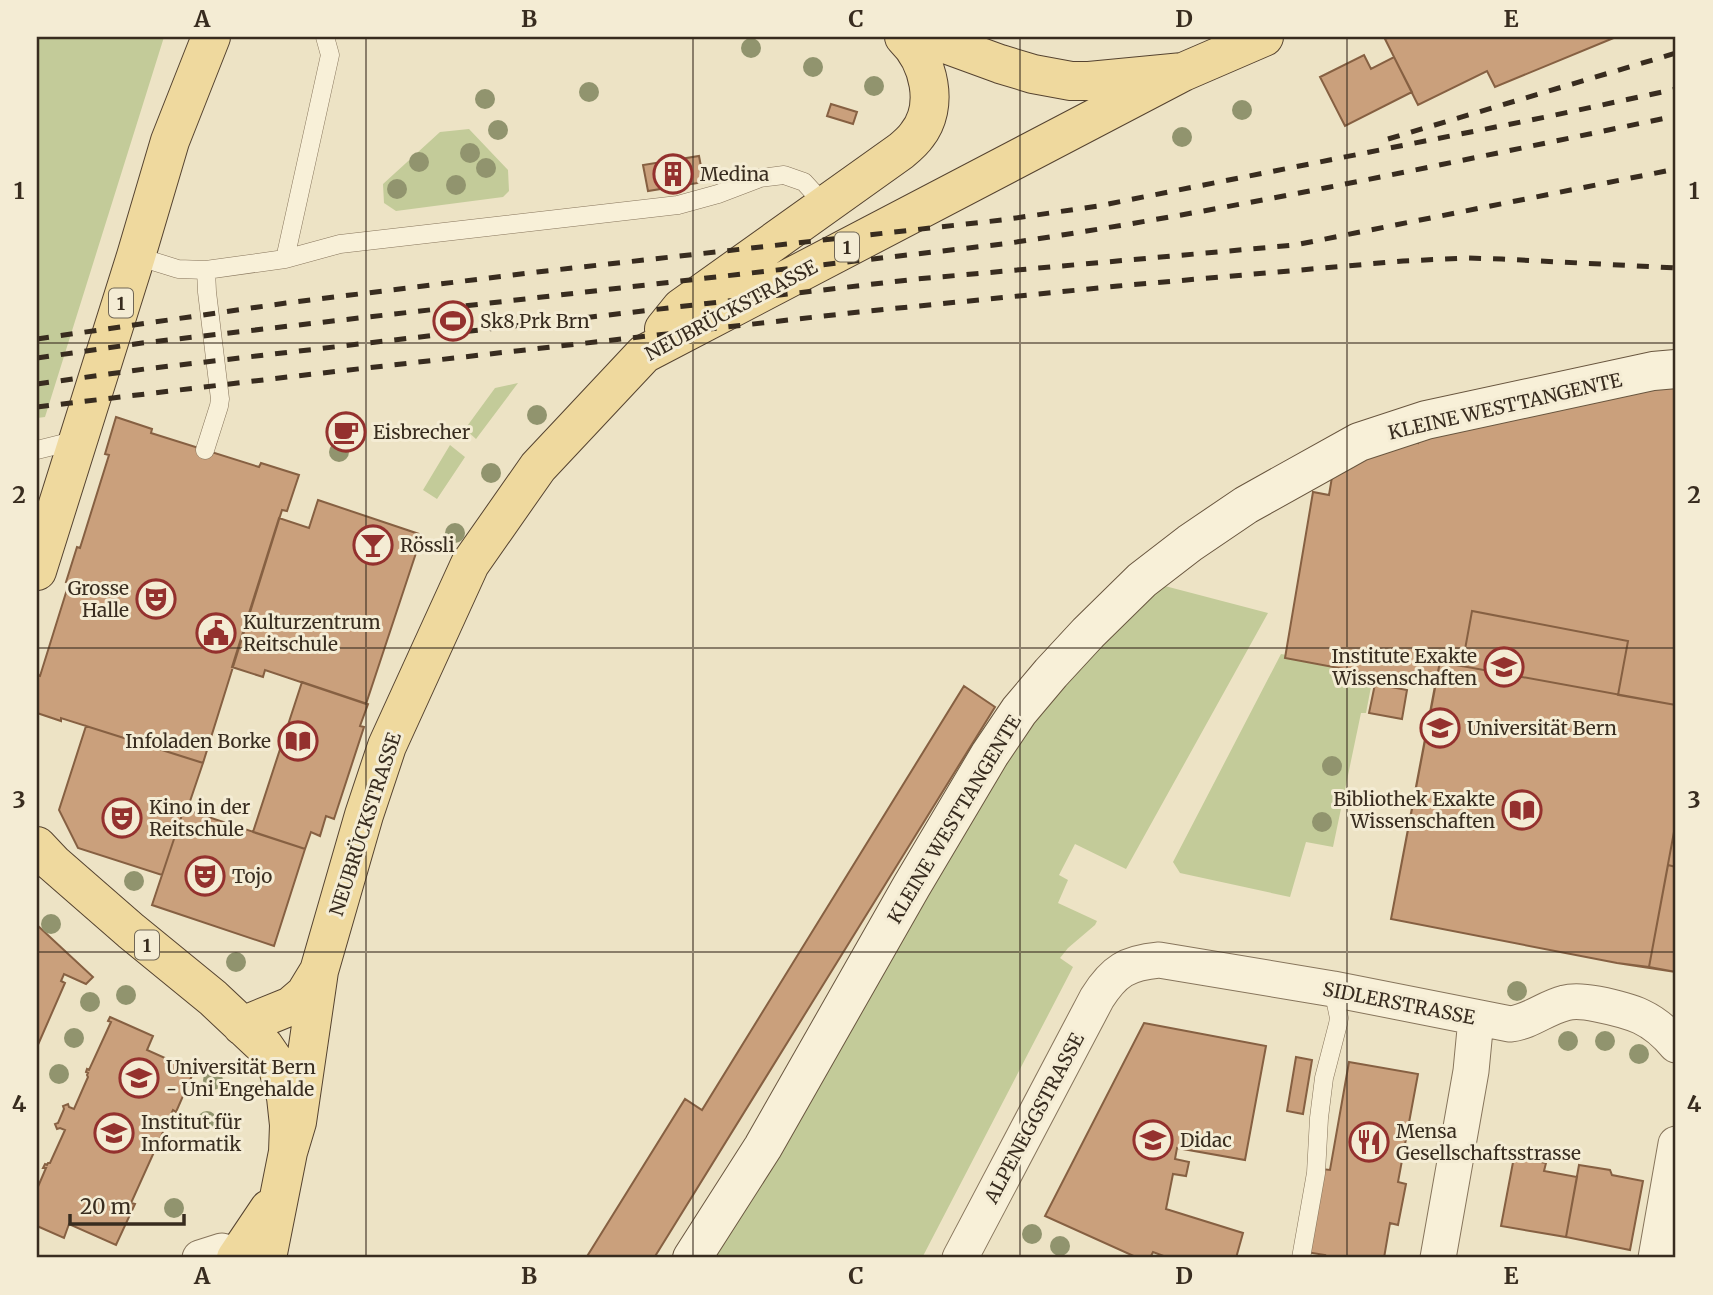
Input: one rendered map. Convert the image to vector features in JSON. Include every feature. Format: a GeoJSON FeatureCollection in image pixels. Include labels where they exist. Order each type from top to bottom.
{"type":"FeatureCollection","features":[{"type":"Feature","properties":{"kind":"main road","name":"1"},"geometry":{"type":"LineString","coordinates":[[37,571],[170,141],[211,37]]}},
{"type":"Feature","properties":{"kind":"main road"},"geometry":{"type":"LineString","coordinates":[[644,354],[681,307],[825,205],[919,134],[924,124],[929,92],[927,73],[919,55],[904,37]]}},
{"type":"Feature","properties":{"kind":"main road","name":"1"},"geometry":{"type":"LineString","coordinates":[[926,37],[1033,74],[1089,81],[1183,72],[1264,37]]}},
{"type":"Feature","properties":{"kind":"main road","name":"NEUBRÜCKSTRASSE"},"geometry":{"type":"LineString","coordinates":[[288,1152],[297,1122],[319,971],[387,746],[470,564],[538,467],[644,354],[1183,72]]}},
{"type":"Feature","properties":{"kind":"main road","name":"KLEINE WESTTANGENTE"},"geometry":{"type":"LineString","coordinates":[[692,1258],[763,1147],[990,754],[1019,711],[1051,673],[1142,580],[1189,542],[1246,505],[1359,442],[1426,420],[1653,371],[1676,369]]}},
{"type":"Feature","properties":{"kind":"main road","name":"1"},"geometry":{"type":"LineString","coordinates":[[37,846],[138,937],[213,998],[264,1046],[277,1065],[286,1097],[288,1152],[278,1195],[247,1258]]}},
{"type":"Feature","properties":{"kind":"main road","name":"NEUBRÜCKSTRASSE"},"geometry":{"type":"LineString","coordinates":[[242,1026],[291,1006],[305,994],[319,971]]}},
{"type":"Feature","properties":{"kind":"street","name":"SIDLERSTRASSE"},"geometry":{"type":"LineString","coordinates":[[1111,979],[1122,970],[1140,962],[1159,960],[1333,989],[1510,1024],[1522,1023],[1568,1001],[1585,1002],[1640,1015],[1654,1023],[1676,1045]]}},
{"type":"Feature","properties":{"kind":"street","name":"ALPENEGGSTRASSE"},"geometry":{"type":"LineString","coordinates":[[960,1258],[1097,998],[1111,979]]}},
{"type":"Feature","properties":{"kind":"street"},"geometry":{"type":"LineString","coordinates":[[1438,1258],[1471,1071],[1476,1019]]}},
{"type":"Feature","properties":{"kind":"street"},"geometry":{"type":"LineString","coordinates":[[1656,1258],[1676,1144]]}},
{"type":"Feature","properties":{"kind":"street"},"geometry":{"type":"LineString","coordinates":[[200,1258],[222,1251],[247,1258]]}},
{"type":"Feature","properties":{"kind":"lane"},"geometry":{"type":"LineString","coordinates":[[285,259],[330,55],[324,37]]}},
{"type":"Feature","properties":{"kind":"lane"},"geometry":{"type":"LineString","coordinates":[[136,256],[178,269],[206,270],[285,259],[340,244],[678,205],[760,178],[784,175],[804,181],[825,205]]}},
{"type":"Feature","properties":{"kind":"lane"},"geometry":{"type":"LineString","coordinates":[[205,450],[220,399],[206,270]]}},
{"type":"Feature","properties":{"kind":"lane"},"geometry":{"type":"LineString","coordinates":[[37,450],[77,440]]}},
{"type":"Feature","properties":{"kind":"lane"},"geometry":{"type":"LineString","coordinates":[[1301,1258],[1316,1173],[1324,1078],[1339,1018],[1333,989]]}},
{"type":"Feature","properties":{"kind":"green space"},"geometry":{"type":"Polygon","coordinates":[[[37,37],[164,37],[45,417],[37,418],[37,37]]]}},
{"type":"Feature","properties":{"kind":"green space"},"geometry":{"type":"Polygon","coordinates":[[[469,129],[508,170],[509,191],[503,197],[396,211],[384,203],[383,184],[440,132],[469,129]]]}},
{"type":"Feature","properties":{"kind":"green space"},"geometry":{"type":"Polygon","coordinates":[[[518,383],[476,439],[465,429],[495,388],[518,383]]]}},
{"type":"Feature","properties":{"kind":"green space"},"geometry":{"type":"Polygon","coordinates":[[[450,445],[465,457],[437,499],[423,490],[450,445]]]}},
{"type":"Feature","properties":{"kind":"green space"},"geometry":{"type":"Polygon","coordinates":[[[1142,580],[1268,613],[1126,869],[1075,844],[1059,875],[1068,880],[1058,903],[1097,921],[1060,958],[1073,967],[922,1258],[697,1258],[963,799],[1142,580]]]}},
{"type":"Feature","properties":{"kind":"green space"},"geometry":{"type":"Polygon","coordinates":[[[1281,654],[1374,671],[1366,713],[1361,713],[1333,847],[1306,842],[1290,897],[1180,873],[1173,862],[1281,654]]]}},
{"type":"Feature","properties":{"kind":"building"},"geometry":{"type":"Polygon","coordinates":[[[1616,37],[1495,87],[1487,71],[1418,105],[1385,39],[1616,37]]]}},
{"type":"Feature","properties":{"kind":"building"},"geometry":{"type":"Polygon","coordinates":[[[1364,55],[1371,69],[1394,57],[1412,92],[1345,126],[1320,77],[1364,55]]]}},
{"type":"Feature","properties":{"kind":"building"},"geometry":{"type":"Polygon","coordinates":[[[831,104],[857,112],[853,124],[827,116],[831,104]]]}},
{"type":"Feature","properties":{"kind":"building","name":"Medina"},"geometry":{"type":"Polygon","coordinates":[[[699,156],[704,182],[648,191],[643,165],[699,156]]]}},
{"type":"Feature","properties":{"kind":"building"},"geometry":{"type":"Polygon","coordinates":[[[1676,376],[1676,705],[1618,695],[1628,641],[1472,611],[1462,666],[1440,662],[1435,686],[1285,658],[1313,492],[1329,495],[1337,447],[1380,435],[1418,443],[1422,424],[1676,376]]]}},
{"type":"Feature","properties":{"kind":"building","name":"Universität Bern"},"geometry":{"type":"Polygon","coordinates":[[[1676,376],[1676,972],[1391,919],[1435,686],[1285,658],[1313,492],[1329,495],[1337,447],[1380,435],[1418,443],[1422,424],[1676,376]]]}},
{"type":"Feature","properties":{"kind":"building"},"geometry":{"type":"Polygon","coordinates":[[[116,417],[152,429],[151,433],[259,467],[261,463],[299,475],[287,511],[282,510],[203,763],[61,718],[61,721],[37,713],[37,675],[40,676],[69,583],[66,582],[77,547],[80,548],[109,455],[105,454],[116,417]]]}},
{"type":"Feature","properties":{"kind":"building","name":"Eisbrecher"},"geometry":{"type":"Polygon","coordinates":[[[339,423],[358,430],[354,442],[334,434],[339,423]]]}},
{"type":"Feature","properties":{"kind":"building"},"geometry":{"type":"Polygon","coordinates":[[[318,500],[422,535],[366,704],[265,670],[263,677],[232,667],[279,518],[309,528],[318,500]]]}},
{"type":"Feature","properties":{"kind":"building"},"geometry":{"type":"Polygon","coordinates":[[[1440,662],[1676,705],[1676,821],[1649,967],[1391,919],[1440,662]]]}},
{"type":"Feature","properties":{"kind":"building"},"geometry":{"type":"Polygon","coordinates":[[[302,682],[368,704],[360,726],[364,727],[334,819],[326,816],[320,836],[311,832],[305,849],[253,832],[302,682]]]}},
{"type":"Feature","properties":{"kind":"building"},"geometry":{"type":"Polygon","coordinates":[[[1375,684],[1407,690],[1402,719],[1369,713],[1375,684]]]}},
{"type":"Feature","properties":{"kind":"building"},"geometry":{"type":"Polygon","coordinates":[[[964,686],[995,707],[654,1258],[586,1258],[685,1099],[702,1110],[964,686]]]}},
{"type":"Feature","properties":{"kind":"building"},"geometry":{"type":"Polygon","coordinates":[[[86,726],[203,763],[162,875],[78,848],[59,810],[86,726]]]}},
{"type":"Feature","properties":{"kind":"building"},"geometry":{"type":"Polygon","coordinates":[[[184,809],[305,849],[274,946],[152,905],[184,809]]]}},
{"type":"Feature","properties":{"kind":"building"},"geometry":{"type":"Polygon","coordinates":[[[1668,865],[1676,867],[1676,972],[1649,967],[1668,865]]]}},
{"type":"Feature","properties":{"kind":"building"},"geometry":{"type":"Polygon","coordinates":[[[37,925],[93,977],[86,984],[64,974],[61,981],[65,983],[37,1047],[37,925]]]}},
{"type":"Feature","properties":{"kind":"building"},"geometry":{"type":"Polygon","coordinates":[[[110,1017],[153,1036],[147,1050],[194,1071],[176,1112],[173,1110],[131,1203],[135,1204],[116,1245],[69,1224],[64,1238],[37,1226],[37,1189],[46,1168],[43,1168],[50,1163],[65,1130],[57,1129],[55,1124],[58,1123],[63,1106],[68,1104],[74,1109],[88,1077],[87,1069],[89,1070],[111,1022],[108,1021],[110,1017]]]}},
{"type":"Feature","properties":{"kind":"building"},"geometry":{"type":"Polygon","coordinates":[[[1144,1023],[1266,1046],[1245,1160],[1177,1148],[1175,1159],[1189,1162],[1186,1176],[1173,1174],[1166,1209],[1243,1233],[1236,1258],[1169,1258],[1153,1252],[1150,1258],[1138,1258],[1045,1216],[1144,1023]]]}},
{"type":"Feature","properties":{"kind":"building"},"geometry":{"type":"Polygon","coordinates":[[[1296,1057],[1312,1060],[1303,1114],[1287,1111],[1296,1057]]]}},
{"type":"Feature","properties":{"kind":"building"},"geometry":{"type":"Polygon","coordinates":[[[1349,1062],[1418,1074],[1398,1182],[1406,1184],[1398,1225],[1390,1223],[1384,1258],[1324,1258],[1325,1255],[1306,1252],[1322,1169],[1330,1170],[1349,1062]]]}},
{"type":"Feature","properties":{"kind":"building"},"geometry":{"type":"Polygon","coordinates":[[[1514,1157],[1546,1163],[1544,1171],[1577,1177],[1566,1237],[1501,1226],[1514,1157]]]}},
{"type":"Feature","properties":{"kind":"building"},"geometry":{"type":"Polygon","coordinates":[[[1579,1165],[1610,1170],[1612,1175],[1643,1181],[1630,1250],[1566,1237],[1579,1165]]]}},
{"type":"Feature","properties":{"kind":"railway"},"geometry":{"type":"LineString","coordinates":[[1388,139],[1676,53]]}},
{"type":"Feature","properties":{"kind":"railway"},"geometry":{"type":"LineString","coordinates":[[37,339],[286,303],[1002,220],[1098,206],[1676,89]]}},
{"type":"Feature","properties":{"kind":"railway"},"geometry":{"type":"LineString","coordinates":[[37,358],[142,343],[1003,244],[1172,217],[1676,116]]}},
{"type":"Feature","properties":{"kind":"railway"},"geometry":{"type":"LineString","coordinates":[[37,384],[917,279],[1295,245],[1676,169]]}},
{"type":"Feature","properties":{"kind":"railway"},"geometry":{"type":"LineString","coordinates":[[37,407],[859,312],[1403,261],[1468,258],[1676,268]]}},
{"type":"Feature","properties":{"kind":"place","name":"Medina"},"geometry":{"type":"Point","coordinates":[673,174]}},
{"type":"Feature","properties":{"kind":"place","name":"Sk8 Prk Brn"},"geometry":{"type":"Point","coordinates":[453,321]}},
{"type":"Feature","properties":{"kind":"place","name":"Eisbrecher"},"geometry":{"type":"Point","coordinates":[346,432]}},
{"type":"Feature","properties":{"kind":"place","name":"Rössli"},"geometry":{"type":"Point","coordinates":[373,545]}},
{"type":"Feature","properties":{"kind":"place","name":"Grosse Halle"},"geometry":{"type":"Point","coordinates":[156,599]}},
{"type":"Feature","properties":{"kind":"place","name":"Kulturzentrum Reitschule"},"geometry":{"type":"Point","coordinates":[216,633]}},
{"type":"Feature","properties":{"kind":"place","name":"Institute Exakte Wissenschaften"},"geometry":{"type":"Point","coordinates":[1504,667]}},
{"type":"Feature","properties":{"kind":"place","name":"Universität Bern"},"geometry":{"type":"Point","coordinates":[1440,728]}},
{"type":"Feature","properties":{"kind":"place","name":"Infoladen Borke"},"geometry":{"type":"Point","coordinates":[298,741]}},
{"type":"Feature","properties":{"kind":"place","name":"Bibliothek Exakte Wissenschaften"},"geometry":{"type":"Point","coordinates":[1522,810]}},
{"type":"Feature","properties":{"kind":"place","name":"Kino in der Reitschule"},"geometry":{"type":"Point","coordinates":[122,818]}},
{"type":"Feature","properties":{"kind":"place","name":"Tojo"},"geometry":{"type":"Point","coordinates":[205,876]}},
{"type":"Feature","properties":{"kind":"place","name":"Universität Bern - Uni Engehalde"},"geometry":{"type":"Point","coordinates":[139,1078]}},
{"type":"Feature","properties":{"kind":"place","name":"Institut für Informatik"},"geometry":{"type":"Point","coordinates":[114,1133]}},
{"type":"Feature","properties":{"kind":"place","name":"Didac"},"geometry":{"type":"Point","coordinates":[1153,1140]}},
{"type":"Feature","properties":{"kind":"place","name":"Mensa Gesellschaftsstrasse"},"geometry":{"type":"Point","coordinates":[1369,1142]}}]}
